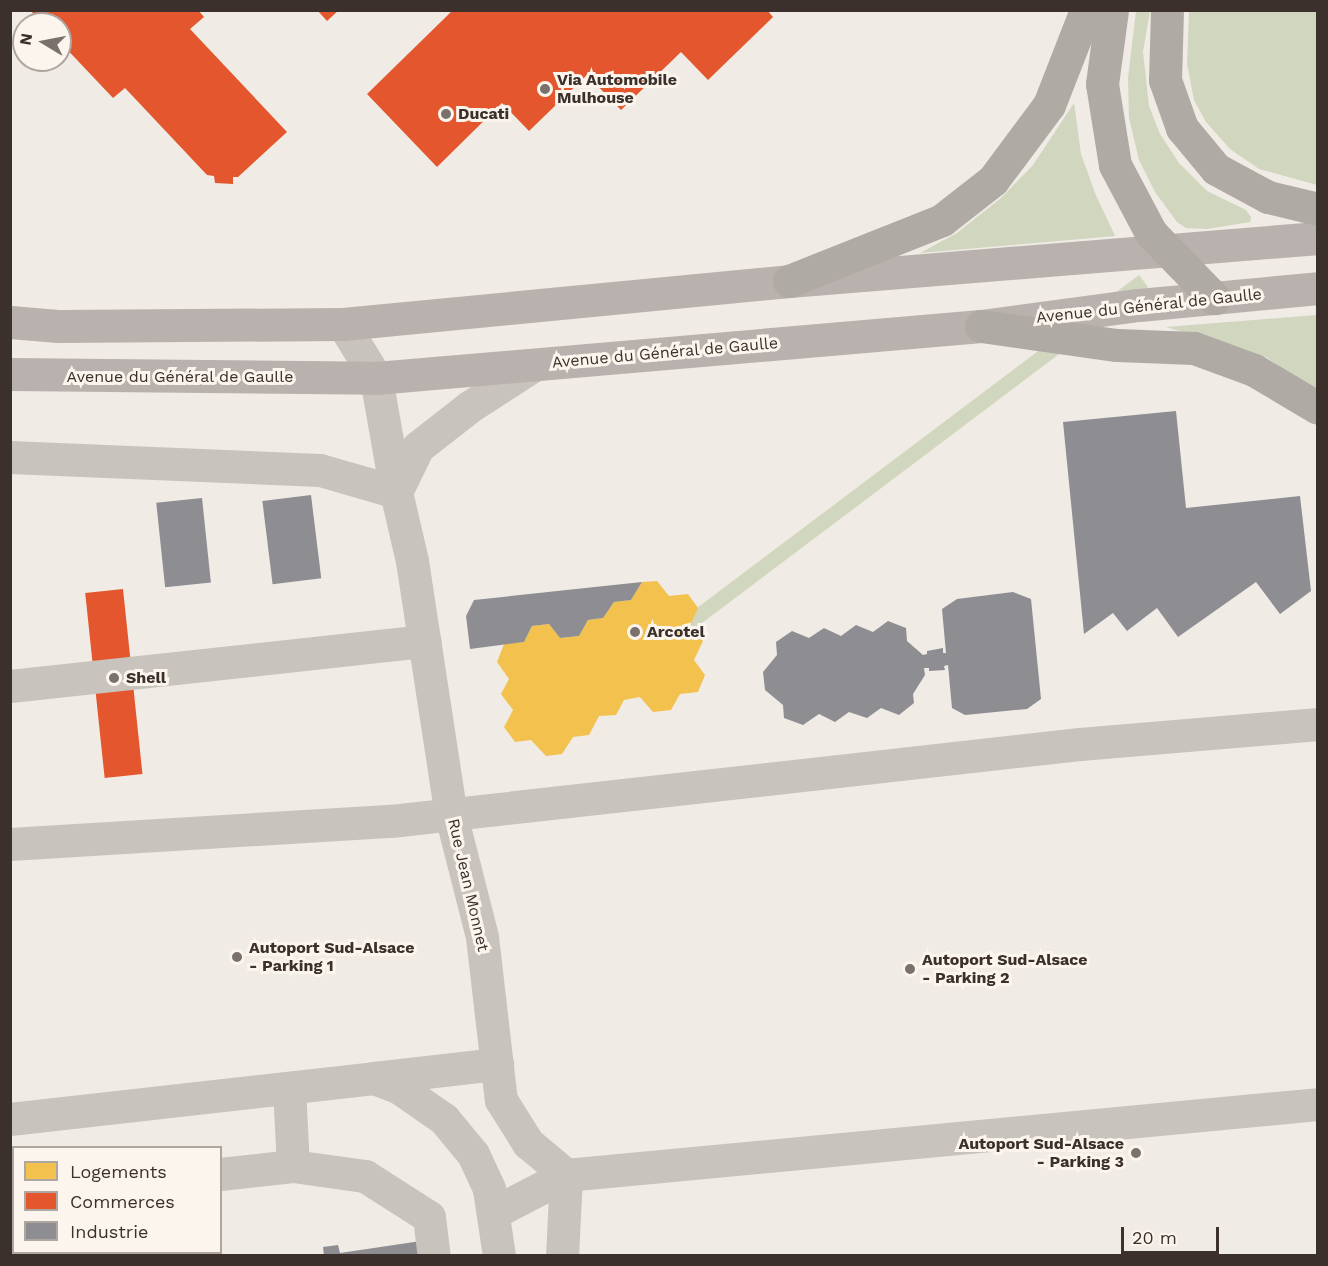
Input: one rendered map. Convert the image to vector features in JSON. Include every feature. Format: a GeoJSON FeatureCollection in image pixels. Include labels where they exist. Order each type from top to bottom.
{"type":"FeatureCollection","features":[{"type":"Feature","properties":{"kind":"highway"},"geometry":{"type":"LineString","coordinates":[[789,281],[942,220],[993,180],[1049,105],[1086,10]]}},
{"type":"Feature","properties":{"kind":"highway"},"geometry":{"type":"LineString","coordinates":[[1112,10],[1102,84],[1115,165],[1142,221],[1168,252],[1214,298]]}},
{"type":"Feature","properties":{"kind":"highway"},"geometry":{"type":"LineString","coordinates":[[1167,10],[1165,80],[1182,128],[1216,169],[1268,197],[1317,209]]}},
{"type":"Feature","properties":{"kind":"highway"},"geometry":{"type":"LineString","coordinates":[[981,326],[1117,345],[1194,348],[1254,370],[1317,408]]}},
{"type":"Feature","properties":{"kind":"main road"},"geometry":{"type":"LineString","coordinates":[[10,322],[58,326],[343,324],[789,281],[1168,252],[1317,238]]}},
{"type":"Feature","properties":{"kind":"main road","name":"Avenue du Général de Gaulle"},"geometry":{"type":"LineString","coordinates":[[10,374],[376,378],[981,326],[1317,288]]}},
{"type":"Feature","properties":{"kind":"street","name":"Rue Jean Monnet"},"geometry":{"type":"LineString","coordinates":[[343,324],[376,378],[396,492],[412,561],[452,815],[482,937],[501,1100],[512,1122],[528,1143],[566,1175]]}},
{"type":"Feature","properties":{"kind":"street"},"geometry":{"type":"LineString","coordinates":[[10,457],[320,470],[396,492],[418,447],[469,407],[534,364]]}},
{"type":"Feature","properties":{"kind":"street"},"geometry":{"type":"LineString","coordinates":[[10,686],[424,641]]}},
{"type":"Feature","properties":{"kind":"street"},"geometry":{"type":"LineString","coordinates":[[10,844],[452,815],[1068,745],[1317,724]]}},
{"type":"Feature","properties":{"kind":"street"},"geometry":{"type":"LineString","coordinates":[[10,1119],[497,1064]]}},
{"type":"Feature","properties":{"kind":"street"},"geometry":{"type":"LineString","coordinates":[[374,1078],[398,1087],[444,1119],[473,1154],[489,1189],[499,1256]]}},
{"type":"Feature","properties":{"kind":"street"},"geometry":{"type":"LineString","coordinates":[[289,1089],[293,1166]]}},
{"type":"Feature","properties":{"kind":"street"},"geometry":{"type":"LineString","coordinates":[[493,1213],[566,1175],[1317,1104]]}},
{"type":"Feature","properties":{"kind":"street"},"geometry":{"type":"LineString","coordinates":[[222,1174],[293,1166],[365,1176],[429,1217],[434,1256]]}},
{"type":"Feature","properties":{"kind":"street"},"geometry":{"type":"LineString","coordinates":[[562,1256],[566,1175]]}},
{"type":"Feature","properties":{"kind":"green space"},"geometry":{"type":"Polygon","coordinates":[[[1136,11],[1150,11],[1143,52],[1149,106],[1160,134],[1179,163],[1207,191],[1246,210],[1251,217],[1250,222],[1207,229],[1186,228],[1177,222],[1155,192],[1139,160],[1129,118],[1128,78],[1136,11]]]}},
{"type":"Feature","properties":{"kind":"green space"},"geometry":{"type":"Polygon","coordinates":[[[1189,11],[1317,11],[1317,185],[1259,169],[1230,149],[1206,122],[1194,100],[1187,64],[1189,11]]]}},
{"type":"Feature","properties":{"kind":"green space"},"geometry":{"type":"Polygon","coordinates":[[[1074,103],[1081,154],[1095,193],[1115,236],[920,253],[957,233],[1001,198],[1033,165],[1074,103]]]}},
{"type":"Feature","properties":{"kind":"green space"},"geometry":{"type":"Polygon","coordinates":[[[1139,275],[1148,287],[543,743],[534,731],[1139,275]]]}},
{"type":"Feature","properties":{"kind":"green space"},"geometry":{"type":"Polygon","coordinates":[[[1317,315],[1317,393],[1266,357],[1166,327],[1317,315]]]}},
{"type":"Feature","properties":{"kind":"building: Logements"},"geometry":{"type":"Polygon","coordinates":[[[657,581],[669,596],[688,594],[698,608],[690,626],[703,641],[694,660],[705,675],[698,692],[680,694],[671,710],[653,712],[640,697],[624,700],[616,715],[599,716],[589,735],[573,737],[562,754],[546,756],[531,740],[515,742],[504,727],[513,710],[501,694],[509,679],[497,662],[504,644],[524,642],[532,626],[549,624],[560,638],[579,636],[588,620],[603,618],[614,602],[631,600],[642,582],[657,581]]]}},
{"type":"Feature","properties":{"kind":"building: Commerces"},"geometry":{"type":"Polygon","coordinates":[[[30,10],[198,10],[204,17],[190,29],[287,132],[238,177],[233,177],[233,184],[215,183],[214,176],[207,175],[125,88],[113,98],[72,55],[72,12],[32,12],[30,10]]]}},
{"type":"Feature","properties":{"kind":"building: Commerces"},"geometry":{"type":"Polygon","coordinates":[[[317,10],[339,10],[327,21],[317,10]]]}},
{"type":"Feature","properties":{"kind":"building: Commerces"},"geometry":{"type":"Polygon","coordinates":[[[453,10],[767,10],[773,17],[708,80],[681,52],[621,110],[587,75],[529,131],[502,103],[437,167],[367,94],[453,10]]]}},
{"type":"Feature","properties":{"kind":"building: Commerces"},"geometry":{"type":"Polygon","coordinates":[[[123,589],[142,774],[105,778],[85,593],[123,589]]]}},
{"type":"Feature","properties":{"kind":"building: Industrie"},"geometry":{"type":"Polygon","coordinates":[[[1176,411],[1186,508],[1300,496],[1311,591],[1280,614],[1256,582],[1178,637],[1157,608],[1127,631],[1113,613],[1084,634],[1063,422],[1176,411]]]}},
{"type":"Feature","properties":{"kind":"building: Industrie"},"geometry":{"type":"Polygon","coordinates":[[[311,495],[321,578],[273,584],[262,501],[311,495]]]}},
{"type":"Feature","properties":{"kind":"building: Industrie"},"geometry":{"type":"Polygon","coordinates":[[[202,498],[211,583],[165,587],[156,503],[202,498]]]}},
{"type":"Feature","properties":{"kind":"building: Industrie"},"geometry":{"type":"Polygon","coordinates":[[[642,582],[631,600],[614,602],[603,618],[588,620],[579,636],[560,638],[549,624],[532,626],[524,642],[470,649],[466,616],[474,600],[642,582]]]}},
{"type":"Feature","properties":{"kind":"building: Industrie"},"geometry":{"type":"Polygon","coordinates":[[[1013,592],[1031,599],[1041,699],[1027,709],[965,715],[952,708],[948,665],[944,666],[945,670],[929,671],[929,668],[924,668],[925,675],[913,694],[914,703],[899,715],[881,708],[867,718],[849,712],[835,722],[819,714],[803,725],[784,718],[783,705],[765,690],[763,672],[777,655],[776,642],[792,631],[809,638],[824,628],[841,636],[856,625],[873,632],[888,621],[906,628],[907,641],[923,655],[927,654],[927,651],[943,648],[943,653],[946,653],[942,609],[957,599],[1013,592]]]}},
{"type":"Feature","properties":{"kind":"building: Industrie"},"geometry":{"type":"Polygon","coordinates":[[[421,1241],[423,1256],[324,1256],[323,1247],[338,1245],[340,1253],[421,1241]]]}},
{"type":"Feature","properties":{"kind":"place","name":"Via Automobile Mulhouse"},"geometry":{"type":"Point","coordinates":[545,89]}},
{"type":"Feature","properties":{"kind":"place","name":"Ducati"},"geometry":{"type":"Point","coordinates":[446,114]}},
{"type":"Feature","properties":{"kind":"place","name":"Arcotel"},"geometry":{"type":"Point","coordinates":[635,632]}},
{"type":"Feature","properties":{"kind":"place","name":"Shell"},"geometry":{"type":"Point","coordinates":[114,678]}},
{"type":"Feature","properties":{"kind":"place","name":"Autoport Sud-Alsace - Parking 1"},"geometry":{"type":"Point","coordinates":[237,957]}},
{"type":"Feature","properties":{"kind":"place","name":"Autoport Sud-Alsace - Parking 2"},"geometry":{"type":"Point","coordinates":[910,969]}},
{"type":"Feature","properties":{"kind":"place","name":"Autoport Sud-Alsace - Parking 3"},"geometry":{"type":"Point","coordinates":[1136,1153]}}]}
